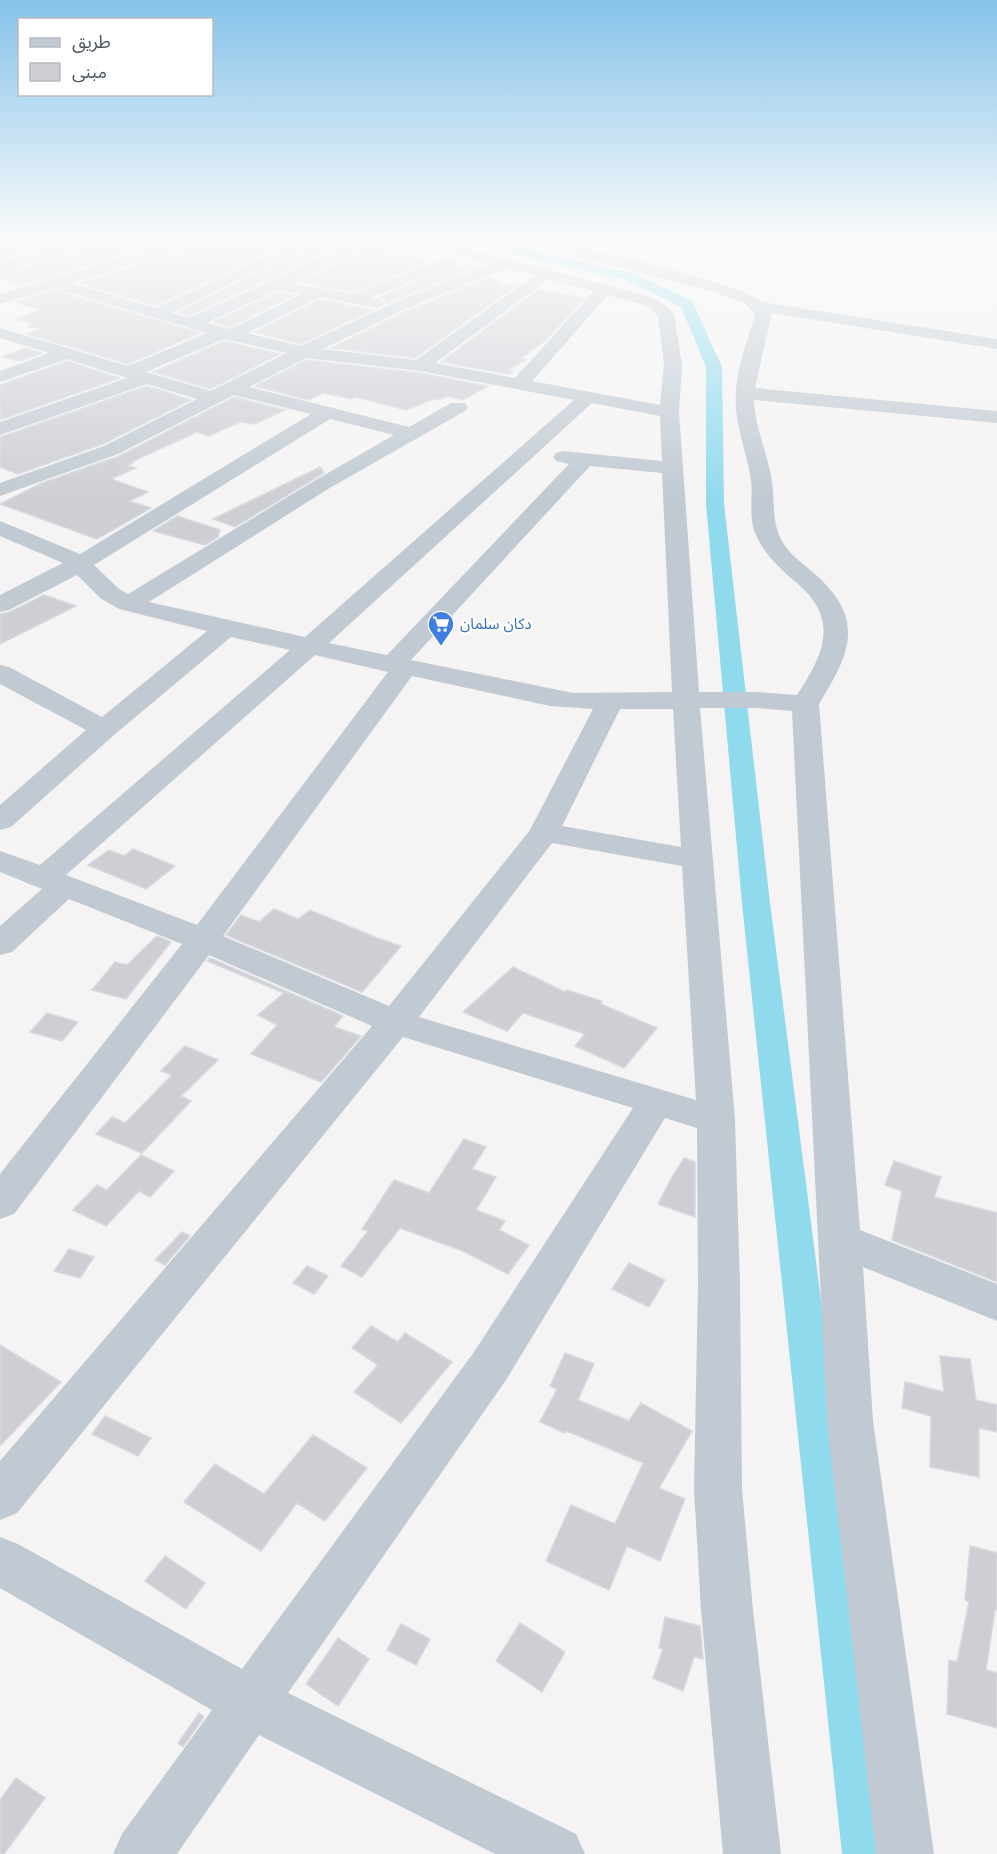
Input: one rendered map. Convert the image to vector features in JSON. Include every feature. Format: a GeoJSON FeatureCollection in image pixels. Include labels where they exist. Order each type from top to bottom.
{"type":"FeatureCollection","features":[{"type":"Feature","properties":{"kind":"street"},"geometry":{"type":"LineString","coordinates":[[196,326],[303,352],[420,366],[669,412]]}},
{"type":"Feature","properties":{"kind":"street"},"geometry":{"type":"LineString","coordinates":[[0,429],[137,375],[245,326]]}},
{"type":"Feature","properties":{"kind":"street"},"geometry":{"type":"LineString","coordinates":[[0,490],[111,450],[176,419],[210,397],[358,326]]}},
{"type":"Feature","properties":{"kind":"street"},"geometry":{"type":"LineString","coordinates":[[420,366],[476,326]]}},
{"type":"Feature","properties":{"kind":"street"},"geometry":{"type":"LineString","coordinates":[[519,385],[572,326]]}},
{"type":"Feature","properties":{"kind":"street"},"geometry":{"type":"LineString","coordinates":[[668,326],[673,365],[669,412],[671,468],[716,1120],[718,1489],[727,1610],[752,1854]]}},
{"type":"Feature","properties":{"kind":"street"},"geometry":{"type":"LineString","coordinates":[[760,326],[750,359],[745,393],[746,415],[759,459],[763,487],[764,526],[773,547],[788,564],[810,581],[828,604],[837,623],[837,644],[805,704],[850,1421],[905,1854]]}},
{"type":"Feature","properties":{"kind":"street"},"geometry":{"type":"LineString","coordinates":[[881,326],[997,344]]}},
{"type":"Feature","properties":{"kind":"street"},"geometry":{"type":"LineString","coordinates":[[0,333],[210,397]]}},
{"type":"Feature","properties":{"kind":"street"},"geometry":{"type":"LineString","coordinates":[[0,353],[31,342]]}},
{"type":"Feature","properties":{"kind":"street"},"geometry":{"type":"LineString","coordinates":[[0,377],[67,353]]}},
{"type":"Feature","properties":{"kind":"street"},"geometry":{"type":"LineString","coordinates":[[230,387],[409,433]]}},
{"type":"Feature","properties":{"kind":"street"},"geometry":{"type":"LineString","coordinates":[[745,393],[997,417]]}},
{"type":"Feature","properties":{"kind":"street"},"geometry":{"type":"LineString","coordinates":[[0,944],[54,883],[311,645],[587,398]]}},
{"type":"Feature","properties":{"kind":"street"},"geometry":{"type":"LineString","coordinates":[[128,604],[409,433],[458,407]]}},
{"type":"Feature","properties":{"kind":"street"},"geometry":{"type":"LineString","coordinates":[[0,605],[80,564],[326,413]]}},
{"type":"Feature","properties":{"kind":"street"},"geometry":{"type":"LineString","coordinates":[[525,452],[671,468]]}},
{"type":"Feature","properties":{"kind":"street"},"geometry":{"type":"LineString","coordinates":[[0,1203],[203,940],[399,666],[584,460]]}},
{"type":"Feature","properties":{"kind":"street"},"geometry":{"type":"LineString","coordinates":[[0,528],[58,551],[80,564],[99,585],[128,604],[399,666],[550,698],[610,702],[757,700],[805,704]]}},
{"type":"Feature","properties":{"kind":"street"},"geometry":{"type":"LineString","coordinates":[[0,821],[104,729],[226,628]]}},
{"type":"Feature","properties":{"kind":"street"},"geometry":{"type":"LineString","coordinates":[[0,673],[104,729]]}},
{"type":"Feature","properties":{"kind":"street"},"geometry":{"type":"LineString","coordinates":[[0,1497],[395,1022],[544,832],[610,702]]}},
{"type":"Feature","properties":{"kind":"street"},"geometry":{"type":"LineString","coordinates":[[544,832],[697,859]]}},
{"type":"Feature","properties":{"kind":"street"},"geometry":{"type":"LineString","coordinates":[[0,861],[203,940],[395,1022],[716,1120]]}},
{"type":"Feature","properties":{"kind":"street"},"geometry":{"type":"LineString","coordinates":[[142,1854],[490,1366],[656,1102]]}},
{"type":"Feature","properties":{"kind":"street"},"geometry":{"type":"LineString","coordinates":[[840,1240],[997,1303]]}},
{"type":"Feature","properties":{"kind":"street"},"geometry":{"type":"LineString","coordinates":[[0,1561],[251,1703],[556,1854]]}},
{"type":"Feature","properties":{"kind":"building"},"geometry":{"type":"Polygon","coordinates":[[[27,326],[175,326],[200,333],[128,364],[27,334],[40,329],[27,326]]]}},
{"type":"Feature","properties":{"kind":"building"},"geometry":{"type":"Polygon","coordinates":[[[267,326],[340,326],[301,344],[254,332],[267,326]]]}},
{"type":"Feature","properties":{"kind":"building"},"geometry":{"type":"Polygon","coordinates":[[[377,326],[461,326],[415,358],[331,348],[377,326]]]}},
{"type":"Feature","properties":{"kind":"building"},"geometry":{"type":"Polygon","coordinates":[[[490,326],[559,326],[545,341],[520,359],[526,360],[508,370],[513,372],[508,374],[441,362],[490,326]]]}},
{"type":"Feature","properties":{"kind":"building"},"geometry":{"type":"Polygon","coordinates":[[[224,341],[280,354],[211,389],[153,372],[224,341]]]}},
{"type":"Feature","properties":{"kind":"building"},"geometry":{"type":"Polygon","coordinates":[[[25,348],[42,353],[20,361],[2,357],[25,348]]]}},
{"type":"Feature","properties":{"kind":"building"},"geometry":{"type":"Polygon","coordinates":[[[306,360],[420,373],[488,386],[463,400],[448,396],[406,410],[356,397],[351,399],[324,393],[308,400],[255,386],[306,360]]]}},
{"type":"Feature","properties":{"kind":"building"},"geometry":{"type":"Polygon","coordinates":[[[67,361],[120,378],[0,420],[0,385],[67,361]]]}},
{"type":"Feature","properties":{"kind":"building"},"geometry":{"type":"Polygon","coordinates":[[[147,386],[191,400],[103,444],[18,474],[0,467],[0,437],[147,386]]]}},
{"type":"Feature","properties":{"kind":"building"},"geometry":{"type":"Polygon","coordinates":[[[234,397],[285,410],[255,424],[240,422],[209,436],[197,432],[131,462],[133,463],[128,466],[136,468],[111,479],[148,492],[129,501],[151,508],[97,539],[0,504],[42,483],[119,456],[234,397]]]}},
{"type":"Feature","properties":{"kind":"building"},"geometry":{"type":"Polygon","coordinates":[[[320,467],[324,473],[235,527],[213,519],[320,467]]]}},
{"type":"Feature","properties":{"kind":"building"},"geometry":{"type":"Polygon","coordinates":[[[177,516],[220,530],[218,537],[205,545],[153,531],[177,516]]]}},
{"type":"Feature","properties":{"kind":"building"},"geometry":{"type":"Polygon","coordinates":[[[44,595],[76,606],[0,644],[0,614],[10,612],[44,595]]]}},
{"type":"Feature","properties":{"kind":"building"},"geometry":{"type":"Polygon","coordinates":[[[133,849],[175,866],[146,889],[88,865],[109,850],[124,856],[133,849]]]}},
{"type":"Feature","properties":{"kind":"building"},"geometry":{"type":"Polygon","coordinates":[[[274,909],[298,919],[310,910],[401,946],[362,992],[226,935],[241,915],[259,922],[274,909]]]}},
{"type":"Feature","properties":{"kind":"building"},"geometry":{"type":"Polygon","coordinates":[[[157,936],[171,942],[126,999],[92,990],[115,962],[127,965],[157,936]]]}},
{"type":"Feature","properties":{"kind":"building"},"geometry":{"type":"Polygon","coordinates":[[[210,958],[343,1016],[334,1027],[361,1036],[321,1082],[251,1054],[277,1025],[258,1015],[284,993],[207,961],[210,958]]]}},
{"type":"Feature","properties":{"kind":"building"},"geometry":{"type":"Polygon","coordinates":[[[513,967],[565,992],[567,990],[602,1001],[601,1004],[657,1028],[624,1068],[575,1046],[585,1034],[523,1013],[507,1031],[463,1012],[513,967]]]}},
{"type":"Feature","properties":{"kind":"building"},"geometry":{"type":"Polygon","coordinates":[[[47,1013],[78,1022],[62,1041],[30,1032],[47,1013]]]}},
{"type":"Feature","properties":{"kind":"building"},"geometry":{"type":"Polygon","coordinates":[[[185,1046],[218,1060],[181,1096],[191,1101],[142,1153],[96,1134],[112,1117],[125,1123],[172,1075],[161,1071],[185,1046]]]}},
{"type":"Feature","properties":{"kind":"building"},"geometry":{"type":"Polygon","coordinates":[[[464,1139],[486,1147],[472,1169],[496,1177],[476,1210],[505,1221],[499,1230],[529,1245],[508,1274],[463,1251],[400,1228],[362,1277],[341,1266],[368,1231],[362,1229],[394,1180],[429,1193],[464,1139]]]}},
{"type":"Feature","properties":{"kind":"building"},"geometry":{"type":"Polygon","coordinates":[[[141,1155],[174,1171],[150,1197],[139,1191],[106,1226],[73,1210],[97,1185],[107,1190],[141,1155]]]}},
{"type":"Feature","properties":{"kind":"building"},"geometry":{"type":"Polygon","coordinates":[[[684,1158],[695,1162],[695,1217],[658,1204],[684,1158]]]}},
{"type":"Feature","properties":{"kind":"building"},"geometry":{"type":"Polygon","coordinates":[[[894,1161],[941,1177],[934,1197],[997,1213],[997,1282],[892,1240],[902,1191],[885,1185],[894,1161]]]}},
{"type":"Feature","properties":{"kind":"building"},"geometry":{"type":"Polygon","coordinates":[[[182,1232],[190,1236],[165,1265],[155,1260],[182,1232]]]}},
{"type":"Feature","properties":{"kind":"building"},"geometry":{"type":"Polygon","coordinates":[[[69,1249],[94,1257],[80,1278],[54,1271],[69,1249]]]}},
{"type":"Feature","properties":{"kind":"building"},"geometry":{"type":"Polygon","coordinates":[[[629,1263],[665,1280],[649,1307],[612,1289],[629,1263]]]}},
{"type":"Feature","properties":{"kind":"building"},"geometry":{"type":"Polygon","coordinates":[[[307,1266],[328,1276],[314,1294],[293,1283],[307,1266]]]}},
{"type":"Feature","properties":{"kind":"building"},"geometry":{"type":"Polygon","coordinates":[[[371,1326],[398,1342],[405,1333],[452,1362],[401,1423],[354,1392],[378,1365],[352,1348],[371,1326]]]}},
{"type":"Feature","properties":{"kind":"building"},"geometry":{"type":"Polygon","coordinates":[[[0,1345],[61,1382],[0,1446],[0,1345]]]}},
{"type":"Feature","properties":{"kind":"building"},"geometry":{"type":"Polygon","coordinates":[[[565,1353],[594,1364],[578,1400],[629,1421],[641,1403],[692,1431],[659,1488],[685,1499],[660,1561],[627,1546],[609,1590],[546,1561],[571,1505],[615,1524],[643,1463],[540,1422],[557,1389],[550,1386],[565,1353]]]}},
{"type":"Feature","properties":{"kind":"building"},"geometry":{"type":"Polygon","coordinates":[[[940,1356],[970,1359],[976,1400],[997,1405],[997,1432],[979,1428],[979,1477],[930,1467],[931,1416],[902,1408],[905,1382],[944,1392],[940,1356]]]}},
{"type":"Feature","properties":{"kind":"building"},"geometry":{"type":"Polygon","coordinates":[[[105,1416],[151,1438],[138,1456],[92,1434],[105,1416]]]}},
{"type":"Feature","properties":{"kind":"building"},"geometry":{"type":"Polygon","coordinates":[[[313,1435],[367,1468],[325,1521],[297,1503],[261,1551],[184,1502],[215,1464],[264,1494],[313,1435]]]}},
{"type":"Feature","properties":{"kind":"building"},"geometry":{"type":"Polygon","coordinates":[[[970,1546],[997,1553],[997,1610],[995,1610],[986,1670],[997,1673],[997,1728],[947,1714],[949,1660],[957,1662],[969,1602],[965,1600],[970,1546]]]}},
{"type":"Feature","properties":{"kind":"building"},"geometry":{"type":"Polygon","coordinates":[[[165,1556],[205,1583],[186,1609],[145,1581],[165,1556]]]}},
{"type":"Feature","properties":{"kind":"building"},"geometry":{"type":"Polygon","coordinates":[[[665,1617],[700,1626],[703,1659],[694,1657],[683,1691],[653,1678],[663,1649],[659,1648],[665,1617]]]}},
{"type":"Feature","properties":{"kind":"building"},"geometry":{"type":"Polygon","coordinates":[[[520,1623],[565,1652],[542,1692],[496,1661],[520,1623]]]}},
{"type":"Feature","properties":{"kind":"building"},"geometry":{"type":"Polygon","coordinates":[[[401,1624],[430,1639],[416,1665],[387,1650],[401,1624]]]}},
{"type":"Feature","properties":{"kind":"building"},"geometry":{"type":"Polygon","coordinates":[[[338,1638],[369,1659],[338,1706],[306,1684],[338,1638]]]}},
{"type":"Feature","properties":{"kind":"building"},"geometry":{"type":"Polygon","coordinates":[[[199,1713],[204,1717],[183,1747],[178,1743],[199,1713]]]}},
{"type":"Feature","properties":{"kind":"building"},"geometry":{"type":"Polygon","coordinates":[[[16,1778],[45,1798],[4,1854],[0,1854],[0,1800],[16,1778]]]}},
{"type":"Feature","properties":{"kind":"waterway"},"geometry":{"type":"LineString","coordinates":[[696,326],[714,367],[715,504],[756,903],[867,1854]]}},
{"type":"Feature","properties":{"kind":"place","name":"دكان سلمان"},"geometry":{"type":"Point","coordinates":[441,647]}}]}
